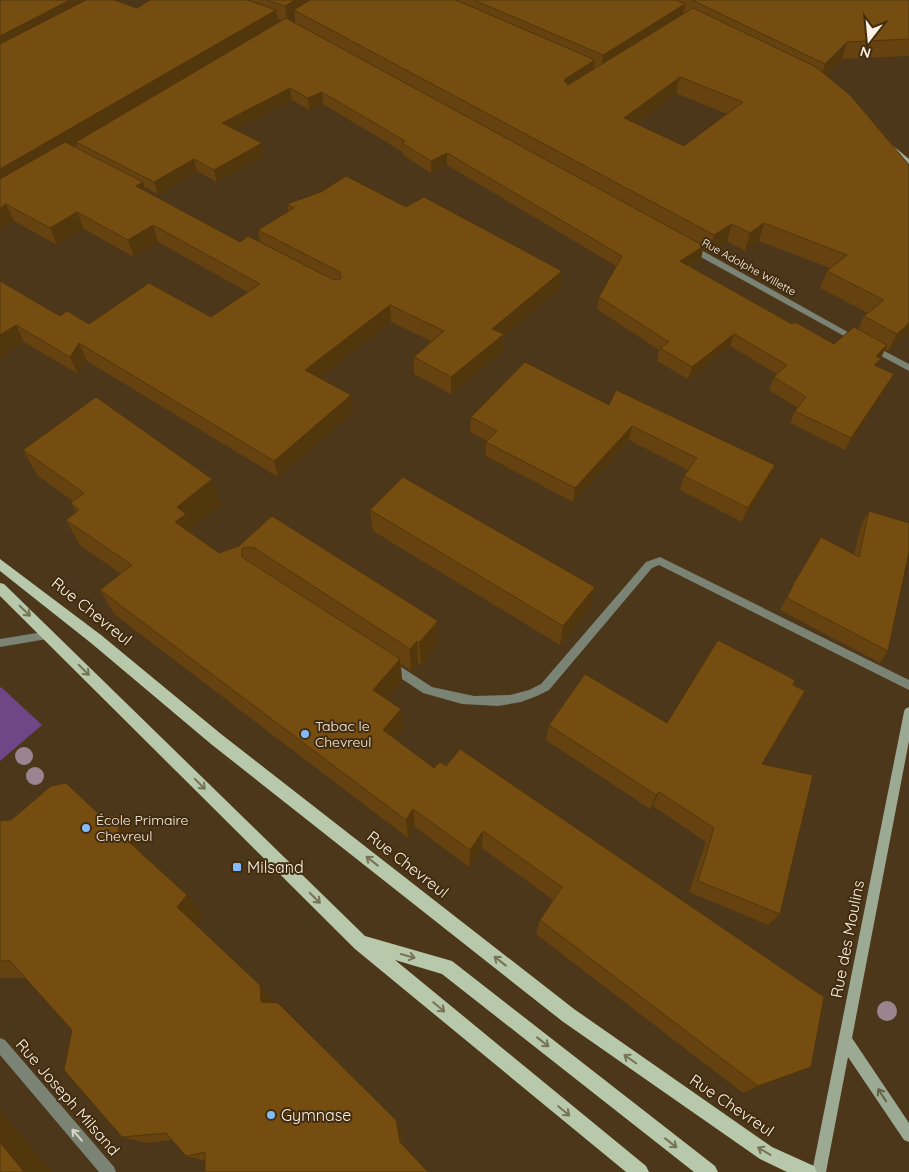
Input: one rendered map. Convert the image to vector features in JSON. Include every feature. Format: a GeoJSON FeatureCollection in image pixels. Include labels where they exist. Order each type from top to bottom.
{"type":"FeatureCollection","features":[{"type":"Feature","properties":{"kind":"main road","name":"Rue Chevreul"},"geometry":{"type":"LineString","coordinates":[[0,564],[96,639],[216,739],[568,1014],[766,1153],[808,1172]]}},
{"type":"Feature","properties":{"kind":"main road"},"geometry":{"type":"LineString","coordinates":[[0,588],[361,943],[640,1172]]}},
{"type":"Feature","properties":{"kind":"main road"},"geometry":{"type":"LineString","coordinates":[[361,943],[446,967],[709,1172]]}},
{"type":"Feature","properties":{"kind":"street"},"geometry":{"type":"LineString","coordinates":[[880,137],[909,162]]}},
{"type":"Feature","properties":{"kind":"street","name":"Rue Adolphe Willette"},"geometry":{"type":"LineString","coordinates":[[682,243],[909,368]]}},
{"type":"Feature","properties":{"kind":"street"},"geometry":{"type":"LineString","coordinates":[[379,658],[429,691],[480,702],[499,702],[526,698],[545,687],[649,565],[660,560],[909,685]]}},
{"type":"Feature","properties":{"kind":"street"},"geometry":{"type":"LineString","coordinates":[[0,643],[49,635]]}},
{"type":"Feature","properties":{"kind":"street","name":"Rue des Moulins"},"geometry":{"type":"LineString","coordinates":[[819,1172],[909,712]]}},
{"type":"Feature","properties":{"kind":"street"},"geometry":{"type":"LineString","coordinates":[[846,1040],[909,1135]]}},
{"type":"Feature","properties":{"kind":"street","name":"Rue Joseph Milsand"},"geometry":{"type":"LineString","coordinates":[[0,1045],[109,1172]]}},
{"type":"Feature","properties":{"kind":"street"},"geometry":{"type":"LineString","coordinates":[[620,1156],[632,1172]]}},
{"type":"Feature","properties":{"kind":"shaded area"},"geometry":{"type":"Polygon","coordinates":[[[0,688],[42,725],[0,761],[0,688]]]}},
{"type":"Feature","properties":{"kind":"building"},"geometry":{"type":"Polygon","coordinates":[[[0,0],[70,0],[0,36],[0,0]]]}},
{"type":"Feature","properties":{"kind":"building"},"geometry":{"type":"Polygon","coordinates":[[[86,0],[114,0],[137,8],[150,0],[247,0],[276,10],[0,169],[0,44],[86,0]]]}},
{"type":"Feature","properties":{"kind":"building"},"geometry":{"type":"Polygon","coordinates":[[[267,0],[295,0],[285,6],[267,0]]]}},
{"type":"Feature","properties":{"kind":"building"},"geometry":{"type":"Polygon","coordinates":[[[310,0],[456,0],[595,60],[565,79],[564,81],[568,85],[693,8],[816,67],[851,96],[909,165],[909,323],[897,334],[864,316],[884,300],[827,271],[847,255],[764,223],[750,233],[732,224],[714,235],[294,10],[310,0]],[[680,77],[624,118],[684,146],[743,102],[680,77]]]}},
{"type":"Feature","properties":{"kind":"building"},"geometry":{"type":"Polygon","coordinates":[[[474,0],[676,0],[685,4],[603,55],[474,0]]]}},
{"type":"Feature","properties":{"kind":"building"},"geometry":{"type":"Polygon","coordinates":[[[692,0],[909,0],[909,39],[847,42],[825,64],[692,0]]]}},
{"type":"Feature","properties":{"kind":"building"},"geometry":{"type":"Polygon","coordinates":[[[286,18],[704,246],[680,261],[792,324],[795,322],[834,344],[854,327],[887,345],[876,356],[881,359],[874,365],[894,374],[851,438],[795,411],[806,397],[774,377],[787,365],[734,334],[692,367],[660,348],[669,342],[599,297],[622,256],[447,153],[431,161],[402,143],[405,141],[322,92],[308,98],[290,88],[222,123],[262,143],[214,170],[194,159],[154,182],[76,142],[286,18]]]}},
{"type":"Feature","properties":{"kind":"building"},"geometry":{"type":"Polygon","coordinates":[[[65,142],[143,182],[136,186],[240,242],[248,236],[332,279],[339,280],[341,278],[340,272],[258,230],[294,208],[287,204],[321,192],[346,176],[406,207],[424,197],[562,271],[492,329],[504,334],[451,377],[414,357],[444,331],[390,305],[305,370],[351,395],[274,461],[79,343],[70,357],[16,325],[0,335],[0,281],[60,316],[67,311],[89,324],[149,283],[211,317],[260,284],[153,225],[128,240],[77,212],[50,228],[6,204],[0,208],[0,179],[65,142]]]}},
{"type":"Feature","properties":{"kind":"building"},"geometry":{"type":"Polygon","coordinates":[[[525,362],[609,405],[616,390],[775,465],[748,508],[684,476],[697,458],[632,426],[575,488],[486,442],[497,431],[471,417],[525,362]]]}},
{"type":"Feature","properties":{"kind":"building"},"geometry":{"type":"Polygon","coordinates":[[[96,397],[212,479],[177,507],[186,514],[175,522],[219,553],[239,546],[272,516],[438,621],[419,643],[417,641],[410,649],[253,547],[242,548],[242,557],[400,659],[373,690],[401,709],[383,730],[434,768],[440,762],[446,766],[460,749],[824,997],[811,1067],[758,1086],[540,920],[562,887],[483,831],[470,850],[413,809],[406,820],[100,590],[132,565],[66,520],[79,510],[71,503],[84,493],[23,450],[96,397]]]}},
{"type":"Feature","properties":{"kind":"building"},"geometry":{"type":"Polygon","coordinates":[[[403,477],[595,587],[563,626],[370,510],[403,477]]]}},
{"type":"Feature","properties":{"kind":"building"},"geometry":{"type":"Polygon","coordinates":[[[869,511],[909,523],[909,552],[888,651],[787,598],[821,537],[859,557],[869,511]]]}},
{"type":"Feature","properties":{"kind":"building"},"geometry":{"type":"Polygon","coordinates":[[[718,640],[795,680],[793,685],[805,691],[762,764],[813,775],[780,914],[698,881],[714,828],[659,792],[656,795],[549,725],[585,674],[667,723],[718,640]]]}},
{"type":"Feature","properties":{"kind":"building","name":"École Primaire Chevreul"},"geometry":{"type":"Polygon","coordinates":[[[66,783],[101,816],[120,815],[118,832],[187,895],[177,907],[260,985],[261,1002],[278,1003],[396,1120],[400,1142],[428,1172],[205,1172],[205,1152],[186,1156],[166,1133],[122,1137],[64,1070],[72,1030],[10,961],[0,961],[0,821],[11,820],[51,786],[66,783]]]}},
{"type":"Feature","properties":{"kind":"building"},"geometry":{"type":"Polygon","coordinates":[[[0,1142],[24,1172],[0,1172],[0,1142]]]}},
{"type":"Feature","properties":{"kind":"place","name":"Tabac le Chevreul"},"geometry":{"type":"Point","coordinates":[305,734]}},
{"type":"Feature","properties":{"kind":"place","name":"École Primaire Chevreul"},"geometry":{"type":"Point","coordinates":[86,828]}},
{"type":"Feature","properties":{"kind":"place","name":"Milsand"},"geometry":{"type":"Point","coordinates":[237,867]}},
{"type":"Feature","properties":{"kind":"place","name":"Gymnase"},"geometry":{"type":"Point","coordinates":[271,1115]}}]}
